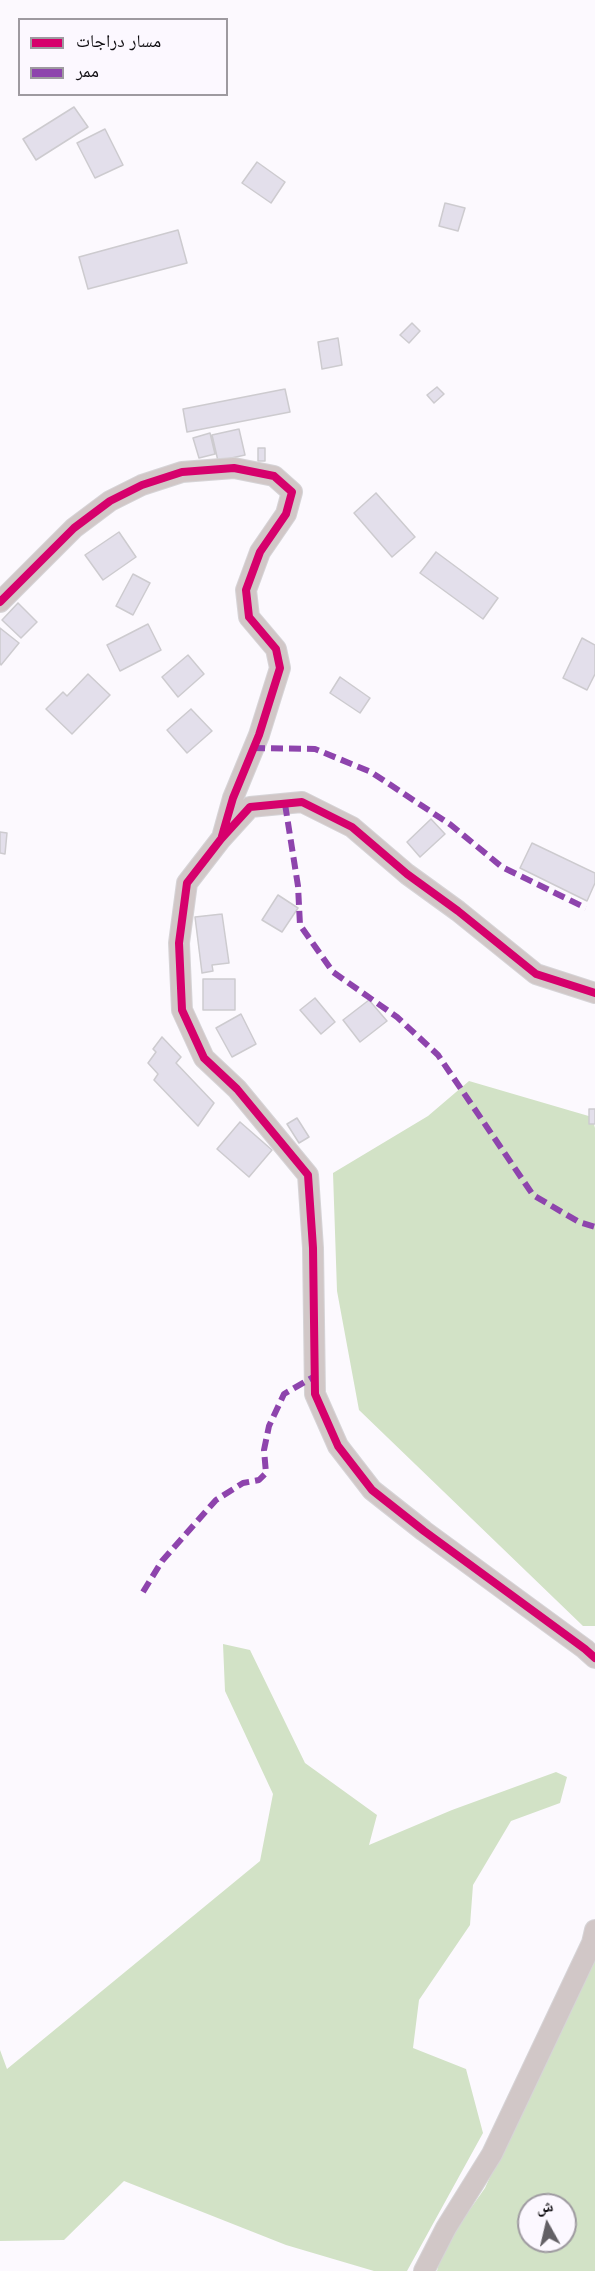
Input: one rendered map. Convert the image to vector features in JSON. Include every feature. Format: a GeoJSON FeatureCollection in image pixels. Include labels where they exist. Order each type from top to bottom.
{"type":"FeatureCollection","features":[{"type":"Feature","properties":{"kind":"street"},"geometry":{"type":"LineString","coordinates":[[0,602],[74,528],[110,501],[142,486],[182,472],[234,468],[274,476],[292,492],[286,514],[260,552],[246,590],[249,617],[276,649],[280,668],[259,735],[232,798],[221,839]]}},
{"type":"Feature","properties":{"kind":"street"},"geometry":{"type":"LineString","coordinates":[[595,993],[536,974],[458,911],[407,874],[352,827],[302,802],[250,807],[221,839],[187,883],[179,943],[182,1010],[204,1058],[237,1089],[308,1174],[313,1248],[315,1394],[338,1446],[372,1490],[585,1649],[595,1659]]}},
{"type":"Feature","properties":{"kind":"street"},"geometry":{"type":"LineString","coordinates":[[424,2271],[446,2228],[492,2154],[592,1943],[595,1929]]}},
{"type":"Feature","properties":{"kind":"green space"},"geometry":{"type":"Polygon","coordinates":[[[469,1081],[592,1117],[595,1128],[595,1626],[583,1626],[359,1410],[337,1291],[333,1173],[428,1116],[469,1081]]]}},
{"type":"Feature","properties":{"kind":"green space"},"geometry":{"type":"Polygon","coordinates":[[[223,1644],[250,1650],[305,1763],[377,1815],[369,1845],[452,1810],[556,1772],[567,1777],[560,1803],[511,1821],[473,1885],[470,1925],[419,2000],[413,2048],[466,2069],[483,2133],[407,2271],[374,2271],[286,2245],[124,2181],[64,2240],[0,2241],[0,2050],[7,2069],[260,1861],[273,1794],[225,1691],[223,1644]]]}},
{"type":"Feature","properties":{"kind":"green space"},"geometry":{"type":"Polygon","coordinates":[[[595,1946],[595,2271],[437,2271],[442,2249],[485,2188],[595,1946]]]}},
{"type":"Feature","properties":{"kind":"building"},"geometry":{"type":"Polygon","coordinates":[[[74,107],[88,127],[36,160],[23,139],[74,107]]]}},
{"type":"Feature","properties":{"kind":"building"},"geometry":{"type":"Polygon","coordinates":[[[105,129],[123,165],[95,178],[77,143],[105,129]]]}},
{"type":"Feature","properties":{"kind":"building"},"geometry":{"type":"Polygon","coordinates":[[[257,162],[285,182],[271,203],[242,183],[257,162]]]}},
{"type":"Feature","properties":{"kind":"building"},"geometry":{"type":"Polygon","coordinates":[[[445,203],[465,208],[458,231],[439,226],[445,203]]]}},
{"type":"Feature","properties":{"kind":"building"},"geometry":{"type":"Polygon","coordinates":[[[178,230],[187,263],[88,289],[79,257],[178,230]]]}},
{"type":"Feature","properties":{"kind":"building"},"geometry":{"type":"Polygon","coordinates":[[[412,323],[420,331],[409,343],[400,335],[412,323]]]}},
{"type":"Feature","properties":{"kind":"building"},"geometry":{"type":"Polygon","coordinates":[[[338,338],[342,365],[322,369],[318,342],[338,338]]]}},
{"type":"Feature","properties":{"kind":"building"},"geometry":{"type":"Polygon","coordinates":[[[437,387],[444,394],[434,403],[427,395],[437,387]]]}},
{"type":"Feature","properties":{"kind":"building"},"geometry":{"type":"Polygon","coordinates":[[[285,389],[290,412],[187,432],[183,409],[285,389]]]}},
{"type":"Feature","properties":{"kind":"building"},"geometry":{"type":"Polygon","coordinates":[[[239,429],[245,455],[218,461],[212,435],[239,429]]]}},
{"type":"Feature","properties":{"kind":"building"},"geometry":{"type":"Polygon","coordinates":[[[210,433],[215,454],[199,458],[193,438],[210,433]]]}},
{"type":"Feature","properties":{"kind":"building"},"geometry":{"type":"Polygon","coordinates":[[[258,448],[265,448],[265,461],[258,461],[258,448]]]}},
{"type":"Feature","properties":{"kind":"building"},"geometry":{"type":"Polygon","coordinates":[[[376,493],[415,537],[392,557],[354,513],[376,493]]]}},
{"type":"Feature","properties":{"kind":"building"},"geometry":{"type":"Polygon","coordinates":[[[119,532],[136,557],[103,580],[85,555],[119,532]]]}},
{"type":"Feature","properties":{"kind":"building"},"geometry":{"type":"Polygon","coordinates":[[[436,552],[498,598],[483,619],[420,573],[436,552]]]}},
{"type":"Feature","properties":{"kind":"building"},"geometry":{"type":"Polygon","coordinates":[[[133,574],[150,583],[133,615],[116,606],[133,574]]]}},
{"type":"Feature","properties":{"kind":"building"},"geometry":{"type":"Polygon","coordinates":[[[18,603],[37,622],[21,638],[2,620],[18,603]]]}},
{"type":"Feature","properties":{"kind":"building"},"geometry":{"type":"Polygon","coordinates":[[[148,624],[161,650],[120,671],[107,645],[148,624]]]}},
{"type":"Feature","properties":{"kind":"building"},"geometry":{"type":"Polygon","coordinates":[[[0,628],[19,643],[1,665],[0,663],[0,628]]]}},
{"type":"Feature","properties":{"kind":"building"},"geometry":{"type":"Polygon","coordinates":[[[582,638],[595,645],[595,674],[587,690],[563,678],[582,638]]]}},
{"type":"Feature","properties":{"kind":"building"},"geometry":{"type":"Polygon","coordinates":[[[188,655],[204,674],[178,697],[162,677],[188,655]]]}},
{"type":"Feature","properties":{"kind":"building"},"geometry":{"type":"Polygon","coordinates":[[[88,674],[110,695],[72,734],[46,709],[63,692],[67,696],[88,674]]]}},
{"type":"Feature","properties":{"kind":"building"},"geometry":{"type":"Polygon","coordinates":[[[340,677],[370,698],[360,713],[330,693],[340,677]]]}},
{"type":"Feature","properties":{"kind":"building"},"geometry":{"type":"Polygon","coordinates":[[[191,709],[212,731],[187,753],[167,730],[191,709]]]}},
{"type":"Feature","properties":{"kind":"building"},"geometry":{"type":"Polygon","coordinates":[[[431,819],[445,834],[420,857],[407,842],[431,819]]]}},
{"type":"Feature","properties":{"kind":"building"},"geometry":{"type":"Polygon","coordinates":[[[0,832],[7,833],[5,854],[0,853],[0,832]]]}},
{"type":"Feature","properties":{"kind":"building"},"geometry":{"type":"Polygon","coordinates":[[[532,843],[595,873],[595,883],[587,901],[520,868],[532,843]]]}},
{"type":"Feature","properties":{"kind":"building"},"geometry":{"type":"Polygon","coordinates":[[[278,895],[298,908],[282,932],[262,920],[278,895]]]}},
{"type":"Feature","properties":{"kind":"building"},"geometry":{"type":"Polygon","coordinates":[[[222,914],[229,963],[212,965],[213,971],[202,973],[195,917],[222,914]]]}},
{"type":"Feature","properties":{"kind":"building"},"geometry":{"type":"Polygon","coordinates":[[[203,979],[235,979],[235,1010],[203,1010],[203,979]]]}},
{"type":"Feature","properties":{"kind":"building"},"geometry":{"type":"Polygon","coordinates":[[[315,998],[335,1022],[321,1034],[300,1010],[315,998]]]}},
{"type":"Feature","properties":{"kind":"building"},"geometry":{"type":"Polygon","coordinates":[[[369,1000],[387,1021],[360,1042],[343,1020],[369,1000]]]}},
{"type":"Feature","properties":{"kind":"building"},"geometry":{"type":"Polygon","coordinates":[[[241,1014],[256,1044],[232,1057],[216,1028],[241,1014]]]}},
{"type":"Feature","properties":{"kind":"building"},"geometry":{"type":"Polygon","coordinates":[[[162,1037],[181,1057],[176,1063],[214,1103],[198,1126],[154,1080],[158,1074],[148,1063],[156,1052],[153,1049],[162,1037]]]}},
{"type":"Feature","properties":{"kind":"building"},"geometry":{"type":"Polygon","coordinates":[[[589,1109],[595,1109],[595,1124],[589,1124],[589,1109]]]}},
{"type":"Feature","properties":{"kind":"building"},"geometry":{"type":"Polygon","coordinates":[[[297,1118],[309,1137],[299,1143],[287,1124],[297,1118]]]}},
{"type":"Feature","properties":{"kind":"building"},"geometry":{"type":"Polygon","coordinates":[[[240,1122],[272,1150],[249,1177],[217,1149],[240,1122]]]}},
{"type":"Feature","properties":{"kind":"marked path"},"geometry":{"type":"LineString","coordinates":[[253,748],[315,749],[371,772],[451,825],[502,867],[586,908]]}},
{"type":"Feature","properties":{"kind":"marked path"},"geometry":{"type":"LineString","coordinates":[[285,804],[298,886],[300,925],[333,972],[397,1017],[438,1055],[533,1195],[579,1222],[595,1227]]}},
{"type":"Feature","properties":{"kind":"marked path"},"geometry":{"type":"LineString","coordinates":[[143,1592],[162,1561],[216,1500],[243,1483],[259,1480],[266,1473],[264,1450],[269,1426],[284,1394],[315,1376]]}},
{"type":"Feature","properties":{"kind":"cycle path"},"geometry":{"type":"LineString","coordinates":[[0,602],[74,528],[110,501],[142,485],[182,472],[234,468],[274,476],[292,492],[286,514],[260,552],[246,590],[249,617],[276,649],[280,668],[259,735],[233,798],[222,836]]}},
{"type":"Feature","properties":{"kind":"cycle path"},"geometry":{"type":"LineString","coordinates":[[595,993],[536,974],[458,911],[407,874],[352,827],[302,802],[250,807],[221,839],[187,883],[179,943],[182,1010],[204,1058],[237,1089],[308,1175],[313,1248],[315,1394],[338,1446],[372,1490],[595,1658]]}}]}
